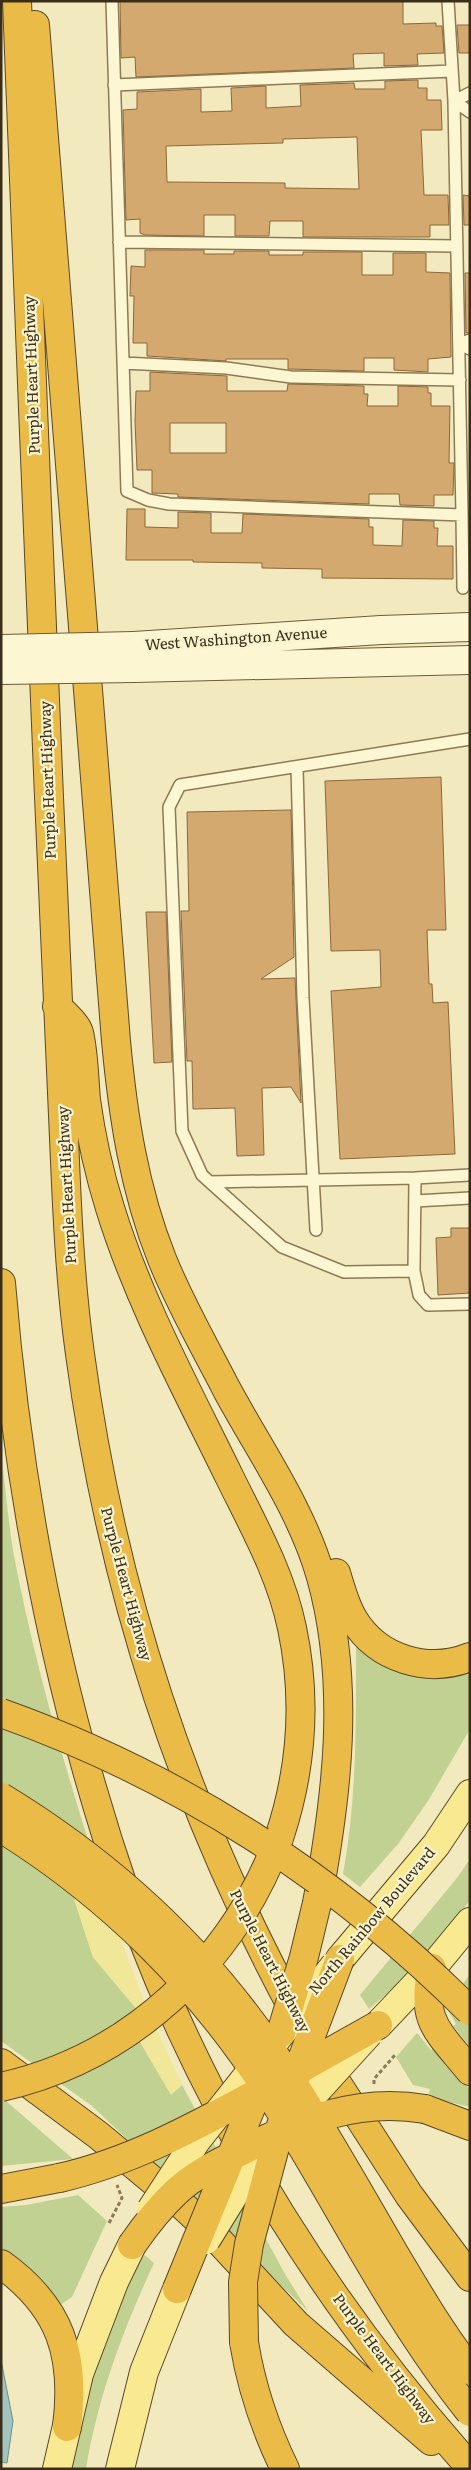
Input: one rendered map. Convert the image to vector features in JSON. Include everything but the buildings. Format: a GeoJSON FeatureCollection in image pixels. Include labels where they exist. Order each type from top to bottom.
{"type":"FeatureCollection","features":[{"type":"Feature","properties":{"kind":"highway","name":"Purple Heart Highway"},"geometry":{"type":"LineString","coordinates":[[17,1],[57,1006],[72,1283],[80,1359],[95,1453],[116,1555],[155,1691],[188,1781],[248,1920],[291,2005],[328,2071],[408,2194],[470,2277]]}},
{"type":"Feature","properties":{"kind":"highway"},"geometry":{"type":"LineString","coordinates":[[34,1],[116,1041],[125,1124],[137,1182],[162,1260],[193,1325],[303,1525],[325,1592],[335,1645],[338,1698],[337,1769],[331,1821],[304,1957],[281,2033],[177,2289]]}},
{"type":"Feature","properties":{"kind":"highway"},"geometry":{"type":"LineString","coordinates":[[1,2087],[56,2070],[86,2057],[132,2030],[171,1999],[211,1958],[236,1924],[264,1875],[279,1838],[294,1783],[300,1740],[300,1682],[290,1615],[268,1556],[161,1337],[133,1274],[110,1208],[98,1162],[87,1101],[79,1031],[57,1006]]}},
{"type":"Feature","properties":{"kind":"highway","name":"Purple Heart Highway"},"geometry":{"type":"LineString","coordinates":[[1,1283],[25,1486],[53,1635],[107,1838],[154,1969],[183,2037],[215,2101],[234,2137],[270,2196],[320,2274],[366,2338],[426,2415],[470,2467]]}},
{"type":"Feature","properties":{"kind":"highway"},"geometry":{"type":"LineString","coordinates":[[261,1449],[317,1526],[327,1548],[349,1611],[368,1638],[394,1656],[417,1663],[441,1664],[470,1657]]}},
{"type":"Feature","properties":{"kind":"highway"},"geometry":{"type":"LineString","coordinates":[[1,1712],[67,1738],[130,1766],[192,1799],[251,1834],[308,1873],[364,1916],[417,1961],[470,2011]]}},
{"type":"Feature","properties":{"kind":"highway"},"geometry":{"type":"LineString","coordinates":[[1,1798],[55,1832],[121,1883],[182,1940],[226,1989],[287,2073],[430,2314],[470,2370]]}},
{"type":"Feature","properties":{"kind":"highway"},"geometry":{"type":"LineString","coordinates":[[1,1828],[56,1864],[109,1908],[163,1959],[210,2013],[269,2093],[403,2318],[470,2412]]}},
{"type":"Feature","properties":{"kind":"highway"},"geometry":{"type":"LineString","coordinates":[[285,2469],[271,2439],[256,2395],[244,2342],[242,2296],[246,2257],[279,2132],[298,2070],[340,1959]]}},
{"type":"Feature","properties":{"kind":"highway"},"geometry":{"type":"LineString","coordinates":[[432,1968],[428,1988],[429,2014],[436,2029],[470,2070]]}},
{"type":"Feature","properties":{"kind":"highway"},"geometry":{"type":"LineString","coordinates":[[1,2189],[59,2178],[125,2158],[217,2115],[378,2025]]}},
{"type":"Feature","properties":{"kind":"highway"},"geometry":{"type":"LineString","coordinates":[[1,2063],[78,2120],[168,2192],[209,2230],[296,2324],[462,2469]]}},
{"type":"Feature","properties":{"kind":"highway"},"geometry":{"type":"LineString","coordinates":[[132,2245],[176,2191],[200,2174],[279,2132],[318,2117],[349,2108],[389,2106],[425,2109],[470,2126]]}},
{"type":"Feature","properties":{"kind":"highway"},"geometry":{"type":"LineString","coordinates":[[1,2178],[32,2180],[59,2178]]}},
{"type":"Feature","properties":{"kind":"highway"},"geometry":{"type":"LineString","coordinates":[[1,2264],[24,2282],[43,2302],[62,2337],[68,2358],[70,2376],[67,2427]]}},
{"type":"Feature","properties":{"kind":"main road","name":"West Washington Avenue"},"geometry":{"type":"LineString","coordinates":[[1,670],[389,630],[470,627]]}},
{"type":"Feature","properties":{"kind":"main road","name":"West Washington Avenue"},"geometry":{"type":"LineString","coordinates":[[1,649],[134,657],[470,660]]}},
{"type":"Feature","properties":{"kind":"main road","name":"North Rainbow Boulevard"},"geometry":{"type":"LineString","coordinates":[[57,2469],[79,2374],[88,2350],[132,2245],[183,2159],[340,1959],[424,1860],[470,1794]]}},
{"type":"Feature","properties":{"kind":"main road"},"geometry":{"type":"LineString","coordinates":[[120,2469],[144,2372],[177,2289],[228,2202],[295,2112],[432,1968],[470,1922]]}},
{"type":"Feature","properties":{"kind":"lane"},"geometry":{"type":"LineString","coordinates":[[112,1],[127,491],[148,500],[169,504],[462,515]]}},
{"type":"Feature","properties":{"kind":"lane"},"geometry":{"type":"LineString","coordinates":[[448,1],[454,101],[457,246],[466,344],[460,380],[463,588]]}},
{"type":"Feature","properties":{"kind":"lane"},"geometry":{"type":"LineString","coordinates":[[114,85],[452,71]]}},
{"type":"Feature","properties":{"kind":"lane"},"geometry":{"type":"LineString","coordinates":[[454,101],[470,93]]}},
{"type":"Feature","properties":{"kind":"lane"},"geometry":{"type":"LineString","coordinates":[[454,101],[470,112]]}},
{"type":"Feature","properties":{"kind":"lane"},"geometry":{"type":"LineString","coordinates":[[119,242],[457,246]]}},
{"type":"Feature","properties":{"kind":"lane"},"geometry":{"type":"LineString","coordinates":[[123,363],[233,368],[291,378],[460,380]]}},
{"type":"Feature","properties":{"kind":"lane"},"geometry":{"type":"LineString","coordinates":[[414,1271],[344,1272],[282,1247],[202,1175],[182,1131],[169,807],[180,785],[470,739]]}},
{"type":"Feature","properties":{"kind":"lane"},"geometry":{"type":"LineString","coordinates":[[297,767],[303,998],[316,1230]]}},
{"type":"Feature","properties":{"kind":"lane"},"geometry":{"type":"LineString","coordinates":[[210,1182],[416,1178],[470,1175]]}},
{"type":"Feature","properties":{"kind":"lane"},"geometry":{"type":"LineString","coordinates":[[416,1178],[414,1271],[419,1295],[428,1305],[470,1304]]}},
{"type":"Feature","properties":{"kind":"lane"},"geometry":{"type":"LineString","coordinates":[[415,1201],[470,1198]]}},
{"type":"Feature","properties":{"kind":"path"},"geometry":{"type":"LineString","coordinates":[[374,2087],[374,2079],[395,2055]]}},
{"type":"Feature","properties":{"kind":"path"},"geometry":{"type":"LineString","coordinates":[[109,2223],[122,2198],[117,2185]]}},
{"type":"Feature","properties":{"kind":"green space"},"geometry":{"type":"Polygon","coordinates":[[[1,1454],[14,1556],[35,1652],[60,1747],[88,1841],[119,1934],[74,1899],[93,1957],[140,2013],[140,2042],[171,2094],[182,2085],[285,2274],[308,2311],[92,2106],[1,2041],[1,1454]]]}},
{"type":"Feature","properties":{"kind":"green space"},"geometry":{"type":"Polygon","coordinates":[[[356,1646],[382,1663],[410,1674],[439,1677],[470,1671],[470,1729],[428,1801],[398,1844],[360,1887],[343,1874],[348,1846],[353,1789],[356,1732],[356,1646]]]}},
{"type":"Feature","properties":{"kind":"green space"},"geometry":{"type":"Polygon","coordinates":[[[470,1859],[470,1900],[442,1939],[391,1990],[369,2009],[360,1995],[457,1878],[470,1859]]]}},
{"type":"Feature","properties":{"kind":"green space"},"geometry":{"type":"Polygon","coordinates":[[[470,1974],[470,2047],[453,2026],[456,2024],[446,2007],[470,1974]]]}},
{"type":"Feature","properties":{"kind":"green space"},"geometry":{"type":"Polygon","coordinates":[[[417,2033],[431,2050],[435,2048],[470,2090],[470,2107],[428,2097],[430,2089],[413,2085],[396,2057],[417,2033]]]}},
{"type":"Feature","properties":{"kind":"green space"},"geometry":{"type":"Polygon","coordinates":[[[1,2097],[6,2101],[73,2159],[1,2166],[1,2097]]]}},
{"type":"Feature","properties":{"kind":"green space"},"geometry":{"type":"Polygon","coordinates":[[[78,2195],[107,2221],[72,2297],[60,2305],[32,2270],[1,2248],[1,2207],[26,2205],[78,2195]]]}},
{"type":"Feature","properties":{"kind":"green space"},"geometry":{"type":"Polygon","coordinates":[[[142,2253],[154,2263],[132,2313],[113,2364],[97,2415],[86,2469],[70,2469],[90,2385],[99,2358],[119,2305],[142,2253]]]}},
{"type":"Feature","properties":{"kind":"sand"},"geometry":{"type":"Polygon","coordinates":[[[74,1898],[119,1934],[146,2006],[182,2085],[171,2095],[140,2042],[140,2013],[93,1957],[74,1898]]]}},
{"type":"Feature","properties":{"kind":"water"},"geometry":{"type":"Polygon","coordinates":[[[1,2360],[13,2421],[7,2463],[1,2462],[1,2360]]]}}]}
